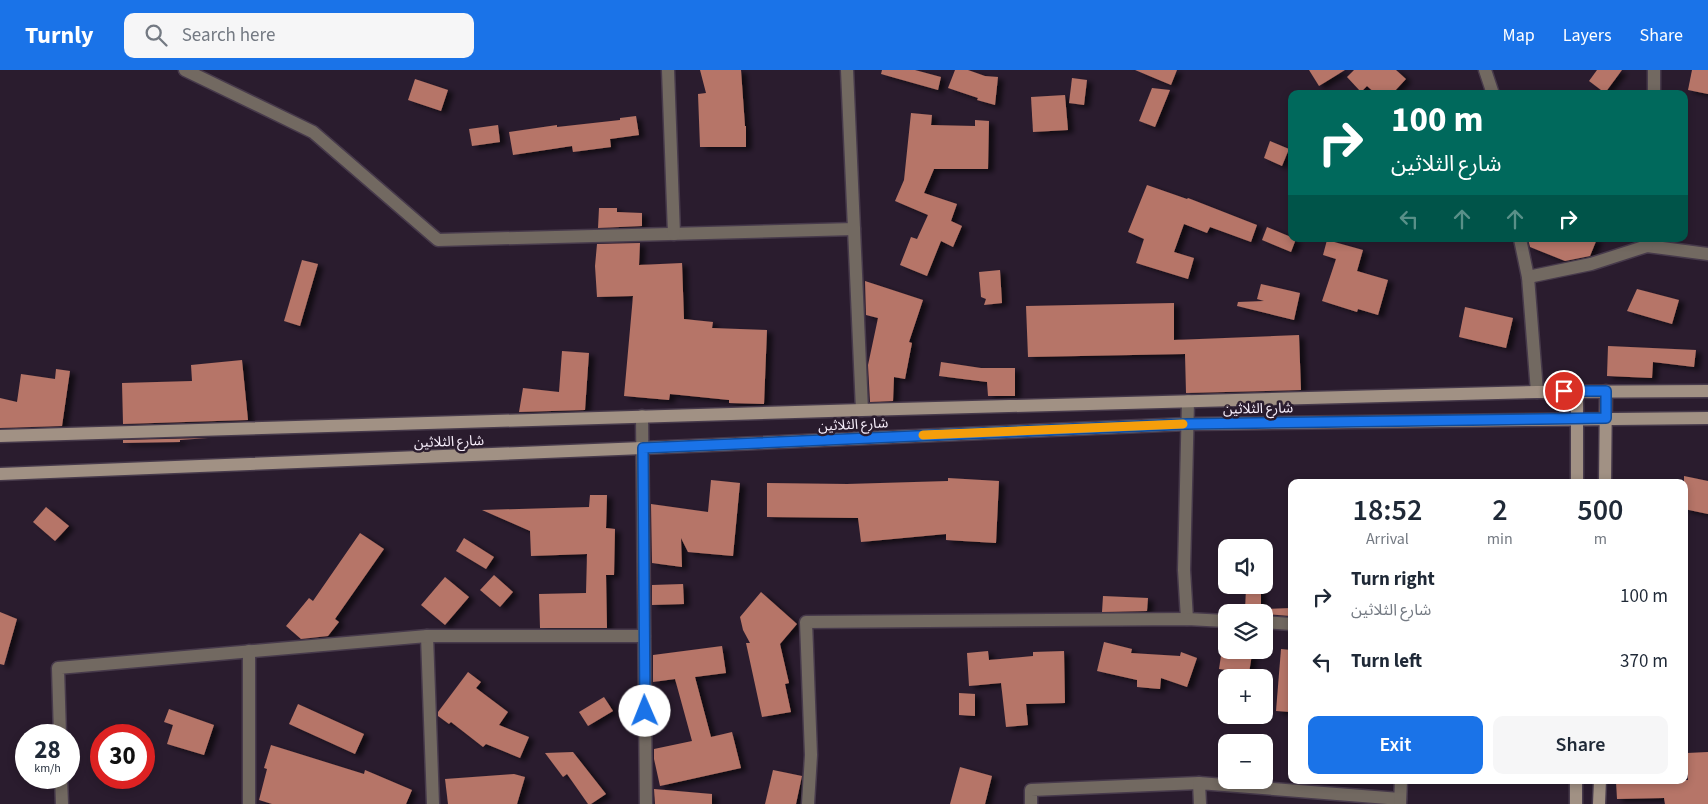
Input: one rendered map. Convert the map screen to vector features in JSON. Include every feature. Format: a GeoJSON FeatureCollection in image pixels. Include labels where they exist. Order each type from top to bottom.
{"type":"FeatureCollection","features":[{"type":"Feature","properties":{"kind":"street"},"geometry":{"type":"LineString","coordinates":[[185,70],[313,132],[438,240],[854,229]]}},
{"type":"Feature","properties":{"kind":"street"},"geometry":{"type":"LineString","coordinates":[[668,70],[674,234]]}},
{"type":"Feature","properties":{"kind":"street"},"geometry":{"type":"LineString","coordinates":[[847,70],[862,410]]}},
{"type":"Feature","properties":{"kind":"street"},"geometry":{"type":"LineString","coordinates":[[1485,70],[1492,90]]}},
{"type":"Feature","properties":{"kind":"street"},"geometry":{"type":"LineString","coordinates":[[1654,70],[1654,90]]}},
{"type":"Feature","properties":{"kind":"street"},"geometry":{"type":"LineString","coordinates":[[1521,242],[1528,277],[1537,392]]}},
{"type":"Feature","properties":{"kind":"street"},"geometry":{"type":"LineString","coordinates":[[1528,277],[1591,264],[1647,242],[1708,254]]}},
{"type":"Feature","properties":{"kind":"street"},"geometry":{"type":"LineString","coordinates":[[1577,390],[1577,479]]}},
{"type":"Feature","properties":{"kind":"street","name":"شارع الثلاثين"},"geometry":{"type":"LineString","coordinates":[[0,436],[1577,390],[1708,390]]}},
{"type":"Feature","properties":{"kind":"street"},"geometry":{"type":"LineString","coordinates":[[1605,479],[1606,391]]}},
{"type":"Feature","properties":{"kind":"street"},"geometry":{"type":"LineString","coordinates":[[1187,619],[1184,570],[1188,401]]}},
{"type":"Feature","properties":{"kind":"street"},"geometry":{"type":"LineString","coordinates":[[642,416],[646,804]]}},
{"type":"Feature","properties":{"kind":"street","name":"شارع الثلاثين"},"geometry":{"type":"LineString","coordinates":[[0,474],[1187,424],[1708,418]]}},
{"type":"Feature","properties":{"kind":"street"},"geometry":{"type":"LineString","coordinates":[[808,804],[811,755],[806,622],[1187,619],[1218,621]]}},
{"type":"Feature","properties":{"kind":"street"},"geometry":{"type":"LineString","coordinates":[[1273,623],[1288,624]]}},
{"type":"Feature","properties":{"kind":"street"},"geometry":{"type":"LineString","coordinates":[[60,724],[58,668],[427,636],[644,636]]}},
{"type":"Feature","properties":{"kind":"street"},"geometry":{"type":"LineString","coordinates":[[427,636],[433,804]]}},
{"type":"Feature","properties":{"kind":"street"},"geometry":{"type":"LineString","coordinates":[[249,651],[249,804]]}},
{"type":"Feature","properties":{"kind":"street"},"geometry":{"type":"LineString","coordinates":[[1031,804],[1031,790],[1199,783],[1400,801],[1401,784]]}},
{"type":"Feature","properties":{"kind":"street"},"geometry":{"type":"LineString","coordinates":[[1199,783],[1200,804]]}},
{"type":"Feature","properties":{"kind":"street"},"geometry":{"type":"LineString","coordinates":[[1576,784],[1576,804]]}},
{"type":"Feature","properties":{"kind":"street"},"geometry":{"type":"LineString","coordinates":[[1599,804],[1600,784]]}},
{"type":"Feature","properties":{"kind":"street"},"geometry":{"type":"LineString","coordinates":[[61,789],[62,804]]}},
{"type":"Feature","properties":{"kind":"building"},"geometry":{"type":"Polygon","coordinates":[[[700,70],[741,70],[746,147],[700,147],[698,94],[706,93],[700,70]]]}},
{"type":"Feature","properties":{"kind":"building"},"geometry":{"type":"Polygon","coordinates":[[[882,70],[915,70],[941,77],[938,90],[881,74],[882,70]]]}},
{"type":"Feature","properties":{"kind":"building"},"geometry":{"type":"Polygon","coordinates":[[[955,70],[968,70],[985,76],[998,77],[995,105],[948,88],[955,70]]]}},
{"type":"Feature","properties":{"kind":"building"},"geometry":{"type":"Polygon","coordinates":[[[1135,70],[1177,70],[1171,85],[1135,70]]]}},
{"type":"Feature","properties":{"kind":"building"},"geometry":{"type":"Polygon","coordinates":[[[1309,70],[1345,70],[1319,86],[1309,70]]]}},
{"type":"Feature","properties":{"kind":"building"},"geometry":{"type":"Polygon","coordinates":[[[1354,70],[1396,70],[1406,79],[1396,90],[1372,90],[1367,86],[1363,90],[1359,90],[1347,77],[1354,70]]]}},
{"type":"Feature","properties":{"kind":"building"},"geometry":{"type":"Polygon","coordinates":[[[1597,70],[1622,70],[1607,90],[1601,90],[1589,81],[1597,70]]]}},
{"type":"Feature","properties":{"kind":"building"},"geometry":{"type":"Polygon","coordinates":[[[1692,70],[1708,70],[1708,94],[1688,90],[1692,70]]]}},
{"type":"Feature","properties":{"kind":"building"},"geometry":{"type":"Polygon","coordinates":[[[1072,78],[1087,80],[1084,105],[1069,103],[1072,78]]]}},
{"type":"Feature","properties":{"kind":"building"},"geometry":{"type":"Polygon","coordinates":[[[415,79],[448,90],[441,111],[408,100],[415,79]]]}},
{"type":"Feature","properties":{"kind":"building"},"geometry":{"type":"Polygon","coordinates":[[[1152,88],[1170,90],[1155,127],[1139,121],[1152,88]]]}},
{"type":"Feature","properties":{"kind":"building"},"geometry":{"type":"Polygon","coordinates":[[[1065,95],[1068,130],[1033,132],[1031,97],[1065,95]]]}},
{"type":"Feature","properties":{"kind":"building"},"geometry":{"type":"Polygon","coordinates":[[[911,113],[932,115],[931,125],[975,126],[975,120],[989,121],[988,169],[934,169],[924,193],[957,204],[951,221],[962,226],[953,247],[941,241],[927,276],[900,265],[911,237],[917,239],[928,215],[895,201],[904,180],[911,113]]]}},
{"type":"Feature","properties":{"kind":"building"},"geometry":{"type":"Polygon","coordinates":[[[636,116],[639,135],[610,139],[611,147],[573,152],[572,146],[513,155],[509,132],[557,125],[557,127],[620,120],[620,118],[636,116]]]}},
{"type":"Feature","properties":{"kind":"building"},"geometry":{"type":"Polygon","coordinates":[[[498,125],[500,142],[472,146],[469,129],[498,125]]]}},
{"type":"Feature","properties":{"kind":"building"},"geometry":{"type":"Polygon","coordinates":[[[1270,141],[1288,149],[1282,166],[1264,158],[1270,141]]]}},
{"type":"Feature","properties":{"kind":"building"},"geometry":{"type":"Polygon","coordinates":[[[1147,185],[1188,198],[1257,225],[1251,242],[1210,227],[1207,233],[1184,224],[1174,252],[1194,258],[1188,279],[1136,263],[1144,239],[1128,232],[1147,185]]]}},
{"type":"Feature","properties":{"kind":"building"},"geometry":{"type":"Polygon","coordinates":[[[599,208],[617,208],[617,212],[642,213],[642,226],[598,228],[599,208]]]}},
{"type":"Feature","properties":{"kind":"building"},"geometry":{"type":"Polygon","coordinates":[[[1267,227],[1288,236],[1288,242],[1295,242],[1291,252],[1262,240],[1267,227]]]}},
{"type":"Feature","properties":{"kind":"building"},"geometry":{"type":"Polygon","coordinates":[[[1326,242],[1334,242],[1363,250],[1357,271],[1388,280],[1378,315],[1358,309],[1357,312],[1322,301],[1336,259],[1323,255],[1326,242]]]}},
{"type":"Feature","properties":{"kind":"building"},"geometry":{"type":"Polygon","coordinates":[[[1529,242],[1596,242],[1590,256],[1565,261],[1530,247],[1529,242]]]}},
{"type":"Feature","properties":{"kind":"building"},"geometry":{"type":"Polygon","coordinates":[[[640,243],[639,265],[682,263],[684,319],[713,322],[712,328],[767,330],[764,404],[729,403],[729,400],[670,394],[669,400],[624,396],[633,296],[597,297],[595,266],[597,244],[640,243]]]}},
{"type":"Feature","properties":{"kind":"building"},"geometry":{"type":"Polygon","coordinates":[[[302,260],[318,264],[300,326],[284,321],[302,260]]]}},
{"type":"Feature","properties":{"kind":"building"},"geometry":{"type":"Polygon","coordinates":[[[1000,270],[1002,303],[984,305],[986,299],[981,297],[979,272],[1000,270]]]}},
{"type":"Feature","properties":{"kind":"building"},"geometry":{"type":"Polygon","coordinates":[[[865,281],[923,300],[909,342],[912,343],[905,379],[894,377],[893,401],[870,402],[868,365],[878,318],[866,315],[865,281]]]}},
{"type":"Feature","properties":{"kind":"building"},"geometry":{"type":"Polygon","coordinates":[[[1261,284],[1300,293],[1294,320],[1237,306],[1238,302],[1264,301],[1257,299],[1261,284]]]}},
{"type":"Feature","properties":{"kind":"building"},"geometry":{"type":"Polygon","coordinates":[[[1637,289],[1679,300],[1672,324],[1627,311],[1637,289]]]}},
{"type":"Feature","properties":{"kind":"building"},"geometry":{"type":"Polygon","coordinates":[[[1174,303],[1174,340],[1299,335],[1301,390],[1186,393],[1185,354],[1028,357],[1026,306],[1174,303]]]}},
{"type":"Feature","properties":{"kind":"building"},"geometry":{"type":"Polygon","coordinates":[[[1465,307],[1513,318],[1506,348],[1459,337],[1465,307]]]}},
{"type":"Feature","properties":{"kind":"building"},"geometry":{"type":"Polygon","coordinates":[[[1608,346],[1696,350],[1694,367],[1653,362],[1652,378],[1607,376],[1608,346]]]}},
{"type":"Feature","properties":{"kind":"building"},"geometry":{"type":"Polygon","coordinates":[[[562,351],[589,353],[585,410],[519,412],[523,388],[559,392],[562,351]]]}},
{"type":"Feature","properties":{"kind":"building"},"geometry":{"type":"Polygon","coordinates":[[[242,360],[248,420],[123,424],[122,383],[192,381],[191,365],[242,360]]]}},
{"type":"Feature","properties":{"kind":"building"},"geometry":{"type":"Polygon","coordinates":[[[941,362],[981,368],[1015,368],[1015,396],[988,396],[987,382],[939,376],[941,362]]]}},
{"type":"Feature","properties":{"kind":"building"},"geometry":{"type":"Polygon","coordinates":[[[56,369],[70,371],[62,426],[0,428],[0,398],[17,402],[21,374],[55,379],[56,369]]]}},
{"type":"Feature","properties":{"kind":"building"},"geometry":{"type":"Polygon","coordinates":[[[208,438],[180,440],[180,442],[123,443],[123,440],[208,438]]]}},
{"type":"Feature","properties":{"kind":"building"},"geometry":{"type":"Polygon","coordinates":[[[1684,476],[1708,481],[1708,514],[1688,510],[1688,479],[1684,479],[1684,476]]]}},
{"type":"Feature","properties":{"kind":"building"},"geometry":{"type":"Polygon","coordinates":[[[948,478],[999,481],[996,543],[946,540],[946,534],[861,542],[858,518],[767,517],[767,483],[847,484],[948,481],[948,478]]]}},
{"type":"Feature","properties":{"kind":"building"},"geometry":{"type":"Polygon","coordinates":[[[711,480],[740,483],[733,556],[688,552],[681,538],[682,567],[652,563],[651,504],[708,512],[711,480]]]}},
{"type":"Feature","properties":{"kind":"building"},"geometry":{"type":"Polygon","coordinates":[[[590,495],[607,495],[606,528],[615,529],[614,575],[606,575],[607,628],[540,628],[539,594],[586,593],[587,554],[531,556],[530,531],[482,510],[589,507],[590,495]]]}},
{"type":"Feature","properties":{"kind":"building"},"geometry":{"type":"Polygon","coordinates":[[[46,507],[69,526],[55,541],[33,522],[46,507]]]}},
{"type":"Feature","properties":{"kind":"building"},"geometry":{"type":"Polygon","coordinates":[[[360,533],[384,549],[335,619],[339,622],[328,636],[301,639],[286,626],[309,598],[313,601],[360,533]]]}},
{"type":"Feature","properties":{"kind":"building"},"geometry":{"type":"Polygon","coordinates":[[[464,538],[494,557],[486,569],[456,551],[464,538]]]}},
{"type":"Feature","properties":{"kind":"building"},"geometry":{"type":"Polygon","coordinates":[[[494,575],[513,592],[500,607],[480,590],[494,575]]]}},
{"type":"Feature","properties":{"kind":"building"},"geometry":{"type":"Polygon","coordinates":[[[445,577],[469,597],[445,625],[421,605],[445,577]]]}},
{"type":"Feature","properties":{"kind":"building"},"geometry":{"type":"Polygon","coordinates":[[[683,584],[684,604],[652,605],[652,585],[683,584]]]}},
{"type":"Feature","properties":{"kind":"building"},"geometry":{"type":"Polygon","coordinates":[[[761,592],[797,624],[780,644],[789,683],[785,684],[791,712],[762,717],[746,643],[750,643],[743,630],[740,617],[761,592]]]}},
{"type":"Feature","properties":{"kind":"building"},"geometry":{"type":"Polygon","coordinates":[[[1246,594],[1261,594],[1261,604],[1245,604],[1246,594]]]}},
{"type":"Feature","properties":{"kind":"building"},"geometry":{"type":"Polygon","coordinates":[[[1103,596],[1148,598],[1147,611],[1102,612],[1103,596]]]}},
{"type":"Feature","properties":{"kind":"building"},"geometry":{"type":"Polygon","coordinates":[[[1288,608],[1288,616],[1273,615],[1273,609],[1288,608]]]}},
{"type":"Feature","properties":{"kind":"building"},"geometry":{"type":"Polygon","coordinates":[[[0,612],[17,619],[4,665],[0,664],[0,612]]]}},
{"type":"Feature","properties":{"kind":"building"},"geometry":{"type":"Polygon","coordinates":[[[1104,642],[1132,649],[1131,653],[1180,656],[1181,652],[1197,658],[1187,687],[1161,678],[1160,689],[1137,687],[1137,680],[1097,671],[1104,642]]]}},
{"type":"Feature","properties":{"kind":"building"},"geometry":{"type":"Polygon","coordinates":[[[722,646],[726,673],[695,677],[711,737],[732,732],[741,768],[660,786],[654,759],[654,749],[692,741],[675,679],[653,682],[653,655],[722,646]]]}},
{"type":"Feature","properties":{"kind":"building"},"geometry":{"type":"Polygon","coordinates":[[[1281,649],[1288,650],[1288,712],[1276,711],[1281,649]]]}},
{"type":"Feature","properties":{"kind":"building"},"geometry":{"type":"Polygon","coordinates":[[[988,651],[989,660],[1033,656],[1033,652],[1064,651],[1065,703],[1026,704],[1028,725],[1006,727],[1001,683],[969,686],[967,653],[988,651]]]}},
{"type":"Feature","properties":{"kind":"building"},"geometry":{"type":"Polygon","coordinates":[[[1220,659],[1251,659],[1250,669],[1219,669],[1220,659]]]}},
{"type":"Feature","properties":{"kind":"building"},"geometry":{"type":"Polygon","coordinates":[[[468,672],[481,682],[476,688],[508,712],[499,725],[529,737],[520,758],[486,744],[483,747],[451,722],[449,724],[438,716],[438,712],[468,672]]]}},
{"type":"Feature","properties":{"kind":"building"},"geometry":{"type":"Polygon","coordinates":[[[959,693],[975,694],[975,716],[959,715],[959,693]]]}},
{"type":"Feature","properties":{"kind":"building"},"geometry":{"type":"Polygon","coordinates":[[[604,697],[613,711],[588,726],[579,712],[604,697]]]}},
{"type":"Feature","properties":{"kind":"building"},"geometry":{"type":"Polygon","coordinates":[[[298,704],[364,734],[355,754],[289,724],[298,704]]]}},
{"type":"Feature","properties":{"kind":"building"},"geometry":{"type":"Polygon","coordinates":[[[169,709],[214,725],[204,755],[167,744],[173,725],[164,722],[169,709]]]}},
{"type":"Feature","properties":{"kind":"building"},"geometry":{"type":"Polygon","coordinates":[[[271,745],[364,774],[365,770],[412,790],[406,804],[272,804],[259,800],[267,769],[264,768],[271,745]]]}},
{"type":"Feature","properties":{"kind":"building"},"geometry":{"type":"Polygon","coordinates":[[[573,752],[606,794],[591,804],[588,804],[567,774],[563,777],[545,753],[573,752]]]}},
{"type":"Feature","properties":{"kind":"building"},"geometry":{"type":"Polygon","coordinates":[[[1708,752],[1708,804],[1665,804],[1664,798],[1617,799],[1616,784],[1688,784],[1688,753],[1708,752]]]}},
{"type":"Feature","properties":{"kind":"building"},"geometry":{"type":"Polygon","coordinates":[[[960,767],[992,776],[985,804],[950,804],[960,767]]]}},
{"type":"Feature","properties":{"kind":"building"},"geometry":{"type":"Polygon","coordinates":[[[773,770],[802,776],[796,804],[765,804],[773,770]]]}},
{"type":"Feature","properties":{"kind":"building"},"geometry":{"type":"Polygon","coordinates":[[[514,774],[525,777],[517,804],[448,804],[445,779],[514,774]]]}},
{"type":"Feature","properties":{"kind":"building"},"geometry":{"type":"Polygon","coordinates":[[[654,789],[712,794],[712,804],[655,804],[654,789]]]}},
{"type":"Feature","properties":{"kind":"slow traffic"},"geometry":{"type":"LineString","coordinates":[[923,435],[1183,424]]}},
{"type":"Feature","properties":{"kind":"route"},"geometry":{"type":"LineString","coordinates":[[645,711],[643,448],[1187,424],[1606,418],[1606,391],[1564,391]]}}]}
